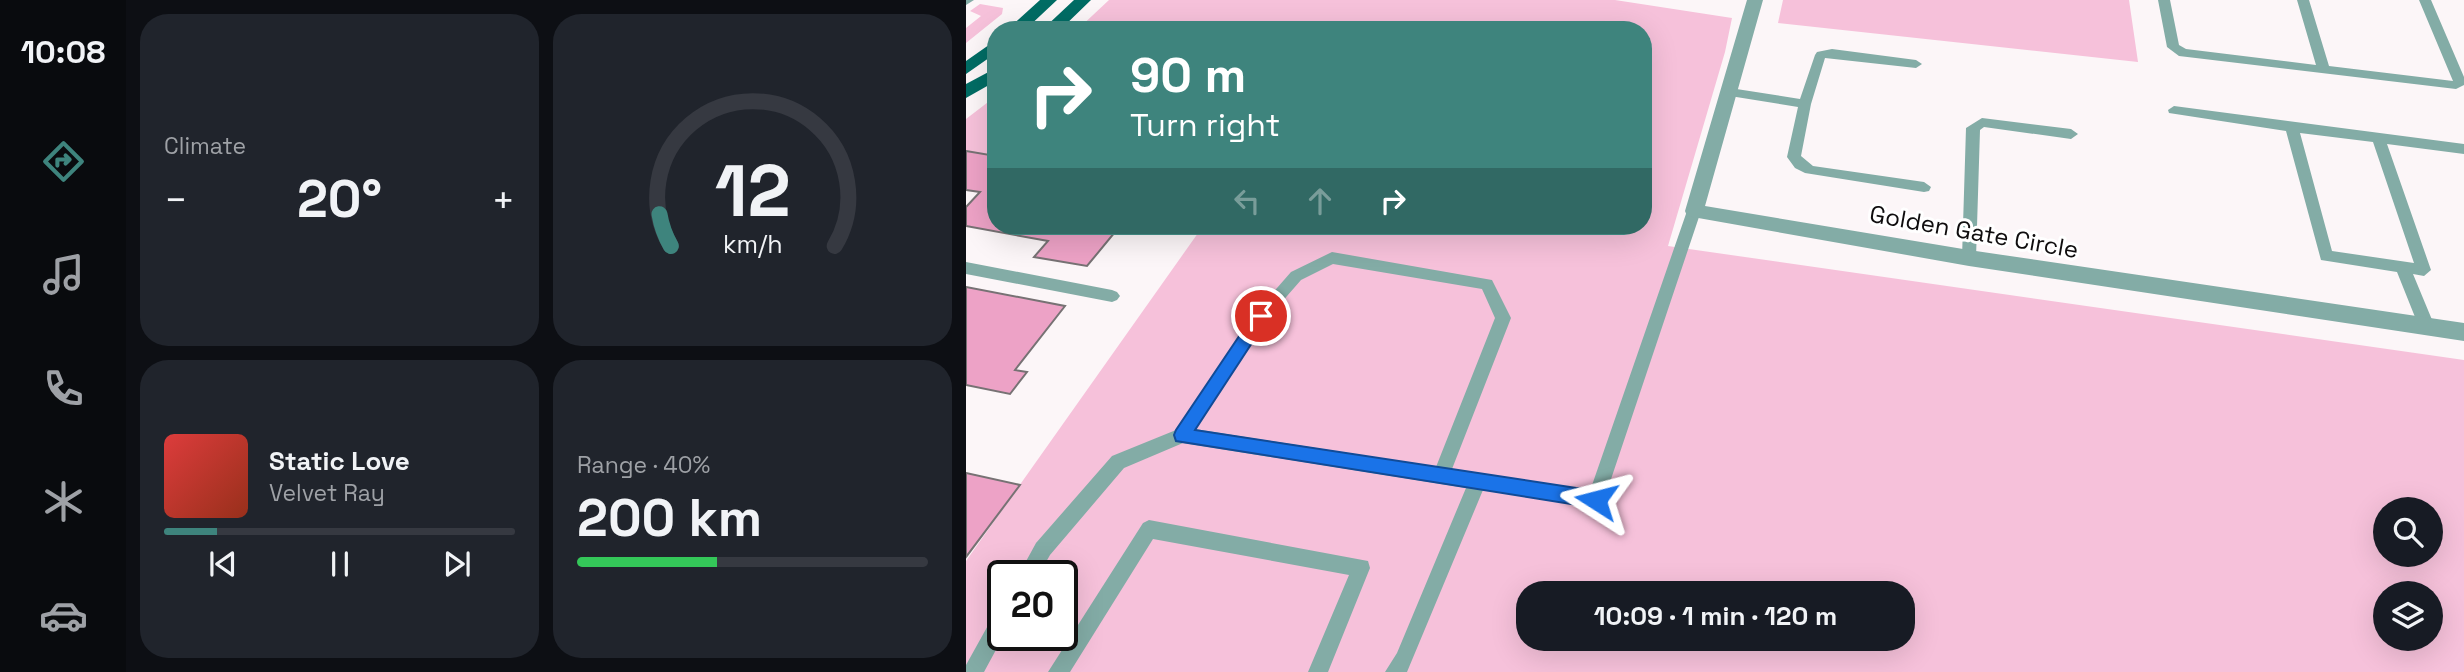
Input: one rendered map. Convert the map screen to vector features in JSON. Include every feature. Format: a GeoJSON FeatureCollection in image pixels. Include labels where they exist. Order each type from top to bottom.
{"type":"FeatureCollection","features":[{"type":"Feature","properties":{"kind":"main road"},"geometry":{"type":"LineString","coordinates":[[1025,21],[1049,0]]}},
{"type":"Feature","properties":{"kind":"main road"},"geometry":{"type":"LineString","coordinates":[[1060,21],[1083,0]]}},
{"type":"Feature","properties":{"kind":"main road"},"geometry":{"type":"LineString","coordinates":[[966,68],[987,52]]}},
{"type":"Feature","properties":{"kind":"main road"},"geometry":{"type":"LineString","coordinates":[[966,92],[987,79]]}},
{"type":"Feature","properties":{"kind":"street"},"geometry":{"type":"LineString","coordinates":[[1693,211],[1755,0]]}},
{"type":"Feature","properties":{"kind":"street","name":"Golden Gate Circle"},"geometry":{"type":"LineString","coordinates":[[1693,211],[1841,234],[1969,258],[2464,332]]}},
{"type":"Feature","properties":{"kind":"lane"},"geometry":{"type":"LineString","coordinates":[[2164,0],[2174,47],[2183,53],[2456,85],[2460,82],[2426,0]]}},
{"type":"Feature","properties":{"kind":"lane"},"geometry":{"type":"LineString","coordinates":[[2303,0],[2324,70]]}},
{"type":"Feature","properties":{"kind":"lane"},"geometry":{"type":"LineString","coordinates":[[1916,64],[1832,52],[1821,55],[1805,104],[1794,157],[1800,165],[1810,170],[1924,187]]}},
{"type":"Feature","properties":{"kind":"lane"},"geometry":{"type":"LineString","coordinates":[[1730,92],[1805,104]]}},
{"type":"Feature","properties":{"kind":"lane"},"geometry":{"type":"LineString","coordinates":[[2174,110],[2464,149]]}},
{"type":"Feature","properties":{"kind":"lane"},"geometry":{"type":"LineString","coordinates":[[1969,258],[1973,128],[1982,122],[2071,134]]}},
{"type":"Feature","properties":{"kind":"lane"},"geometry":{"type":"LineString","coordinates":[[2292,127],[2326,256],[2424,270],[2378,138]]}},
{"type":"Feature","properties":{"kind":"lane"},"geometry":{"type":"LineString","coordinates":[[1036,560],[1118,462],[1182,435],[1596,500],[1693,211]]}},
{"type":"Feature","properties":{"kind":"lane"},"geometry":{"type":"LineString","coordinates":[[1182,435],[1261,316],[1296,276],[1332,258],[1487,284],[1503,318],[1441,475]]}},
{"type":"Feature","properties":{"kind":"lane"},"geometry":{"type":"LineString","coordinates":[[2402,267],[2427,327]]}},
{"type":"Feature","properties":{"kind":"lane"},"geometry":{"type":"LineString","coordinates":[[966,268],[1112,296]]}},
{"type":"Feature","properties":{"kind":"lane"},"geometry":{"type":"LineString","coordinates":[[1395,672],[1404,660],[1478,481]]}},
{"type":"Feature","properties":{"kind":"lane"},"geometry":{"type":"LineString","coordinates":[[1058,672],[1149,529],[1361,568],[1318,672]]}},
{"type":"Feature","properties":{"kind":"lane"},"geometry":{"type":"LineString","coordinates":[[973,672],[987,647]]}},
{"type":"Feature","properties":{"kind":"shaded area"},"geometry":{"type":"Polygon","coordinates":[[[1109,0],[1615,0],[1732,18],[1725,52],[1668,246],[2464,360],[2464,672],[966,672],[966,561],[1197,235],[1652,235],[1652,21],[1087,21],[1109,0]]]}},
{"type":"Feature","properties":{"kind":"shaded area"},"geometry":{"type":"Polygon","coordinates":[[[1783,0],[2129,0],[2138,62],[1778,23],[1783,0]]]}},
{"type":"Feature","properties":{"kind":"shaded area"},"geometry":{"type":"Polygon","coordinates":[[[980,4],[1003,8],[1002,14],[993,21],[987,21],[987,26],[966,43],[966,28],[981,16],[970,11],[980,4]]]}},
{"type":"Feature","properties":{"kind":"shaded area"},"geometry":{"type":"Polygon","coordinates":[[[987,103],[987,160],[966,156],[966,119],[987,103]]]}},
{"type":"Feature","properties":{"kind":"building"},"geometry":{"type":"Polygon","coordinates":[[[966,151],[987,154],[987,230],[966,226],[966,207],[980,192],[966,190],[966,151]]]}},
{"type":"Feature","properties":{"kind":"building"},"geometry":{"type":"Polygon","coordinates":[[[1015,235],[1113,235],[1087,266],[1034,257],[1048,241],[1015,235]]]}},
{"type":"Feature","properties":{"kind":"building"},"geometry":{"type":"Polygon","coordinates":[[[966,287],[1065,306],[1015,370],[1027,372],[1010,394],[966,385],[966,287]]]}},
{"type":"Feature","properties":{"kind":"building"},"geometry":{"type":"Polygon","coordinates":[[[966,473],[1020,485],[966,557],[966,473]]]}},
{"type":"Feature","properties":{"kind":"route"},"geometry":{"type":"LineString","coordinates":[[1261,316],[1182,435],[1596,500]]}}]}
